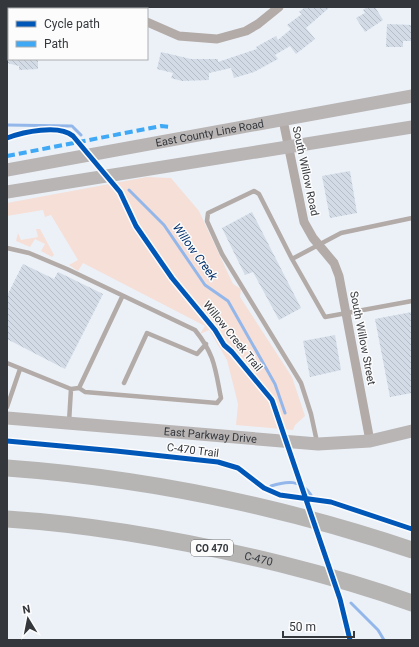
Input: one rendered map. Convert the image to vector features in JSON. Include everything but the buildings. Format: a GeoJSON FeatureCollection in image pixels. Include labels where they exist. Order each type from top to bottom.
{"type":"FeatureCollection","features":[{"type":"Feature","properties":{"kind":"highway"},"geometry":{"type":"LineString","coordinates":[[7,468],[96,477],[196,493],[294,515],[412,550]]}},
{"type":"Feature","properties":{"kind":"highway","name":"C-470"},"geometry":{"type":"LineString","coordinates":[[7,519],[134,534],[228,551],[328,577],[412,603]]}},
{"type":"Feature","properties":{"kind":"main road","name":"East County Line Road"},"geometry":{"type":"LineString","coordinates":[[7,170],[412,96]]}},
{"type":"Feature","properties":{"kind":"main road"},"geometry":{"type":"LineString","coordinates":[[7,192],[412,127]]}},
{"type":"Feature","properties":{"kind":"main road","name":"East Parkway Drive"},"geometry":{"type":"LineString","coordinates":[[7,418],[318,444],[370,441],[412,431]]}},
{"type":"Feature","properties":{"kind":"street"},"geometry":{"type":"LineString","coordinates":[[148,22],[179,36],[217,39],[246,31],[258,24],[279,7]]}},
{"type":"Feature","properties":{"kind":"street","name":"South Willow Road"},"geometry":{"type":"LineString","coordinates":[[283,120],[304,222],[309,233],[320,245]]}},
{"type":"Feature","properties":{"kind":"street","name":"South Willow Street"},"geometry":{"type":"LineString","coordinates":[[320,245],[337,269],[370,441]]}},
{"type":"Feature","properties":{"kind":"lane"},"geometry":{"type":"LineString","coordinates":[[318,444],[311,414],[301,384],[222,254],[207,221],[208,213],[254,191],[257,192],[321,313],[325,317],[412,301]]}},
{"type":"Feature","properties":{"kind":"lane"},"geometry":{"type":"LineString","coordinates":[[292,259],[341,233],[412,218]]}},
{"type":"Feature","properties":{"kind":"lane"},"geometry":{"type":"LineString","coordinates":[[7,248],[29,253],[67,269],[122,297],[195,330],[213,356],[221,398],[217,403],[85,392],[79,388],[70,389],[7,363]]}},
{"type":"Feature","properties":{"kind":"lane"},"geometry":{"type":"LineString","coordinates":[[79,388],[122,297]]}},
{"type":"Feature","properties":{"kind":"lane"},"geometry":{"type":"LineString","coordinates":[[124,383],[147,333],[197,354],[206,344]]}},
{"type":"Feature","properties":{"kind":"lane"},"geometry":{"type":"LineString","coordinates":[[7,407],[20,369]]}},
{"type":"Feature","properties":{"kind":"lane"},"geometry":{"type":"LineString","coordinates":[[69,423],[70,389]]}},
{"type":"Feature","properties":{"kind":"shaded area"},"geometry":{"type":"Polygon","coordinates":[[[147,177],[171,178],[199,211],[233,284],[241,289],[240,297],[292,377],[305,416],[295,425],[293,430],[236,425],[238,404],[227,360],[209,330],[200,334],[205,326],[83,263],[78,271],[69,265],[78,260],[51,215],[45,217],[43,210],[7,216],[7,203],[147,177]]]}},
{"type":"Feature","properties":{"kind":"shaded area"},"geometry":{"type":"Polygon","coordinates":[[[36,229],[40,229],[54,255],[52,257],[41,251],[45,244],[35,239],[30,247],[16,241],[18,233],[21,240],[38,237],[36,229]]]}},
{"type":"Feature","properties":{"kind":"waterway","name":"Willow Creek"},"geometry":{"type":"LineString","coordinates":[[7,125],[72,126],[81,135]]}},
{"type":"Feature","properties":{"kind":"waterway","name":"Willow Creek"},"geometry":{"type":"LineString","coordinates":[[129,190],[164,225],[205,285],[228,301],[275,384],[285,413]]}},
{"type":"Feature","properties":{"kind":"waterway"},"geometry":{"type":"LineString","coordinates":[[271,486],[288,482],[298,484],[303,486],[311,495]]}},
{"type":"Feature","properties":{"kind":"waterway","name":"Willow Creek"},"geometry":{"type":"LineString","coordinates":[[351,603],[378,630],[384,640]]}},
{"type":"Feature","properties":{"kind":"marked path"},"geometry":{"type":"LineString","coordinates":[[7,156],[161,126],[171,127]]}},
{"type":"Feature","properties":{"kind":"cycle path","name":"Willow Creek Trail"},"geometry":{"type":"LineString","coordinates":[[7,138],[22,133],[41,130],[59,130],[67,132],[73,136],[120,192],[136,226],[172,278],[215,330],[224,345],[232,352],[272,400],[340,599],[350,640]]}},
{"type":"Feature","properties":{"kind":"cycle path","name":"C-470 Trail"},"geometry":{"type":"LineString","coordinates":[[7,441],[218,462],[238,468],[264,488],[280,495],[331,502],[412,529]]}}]}
